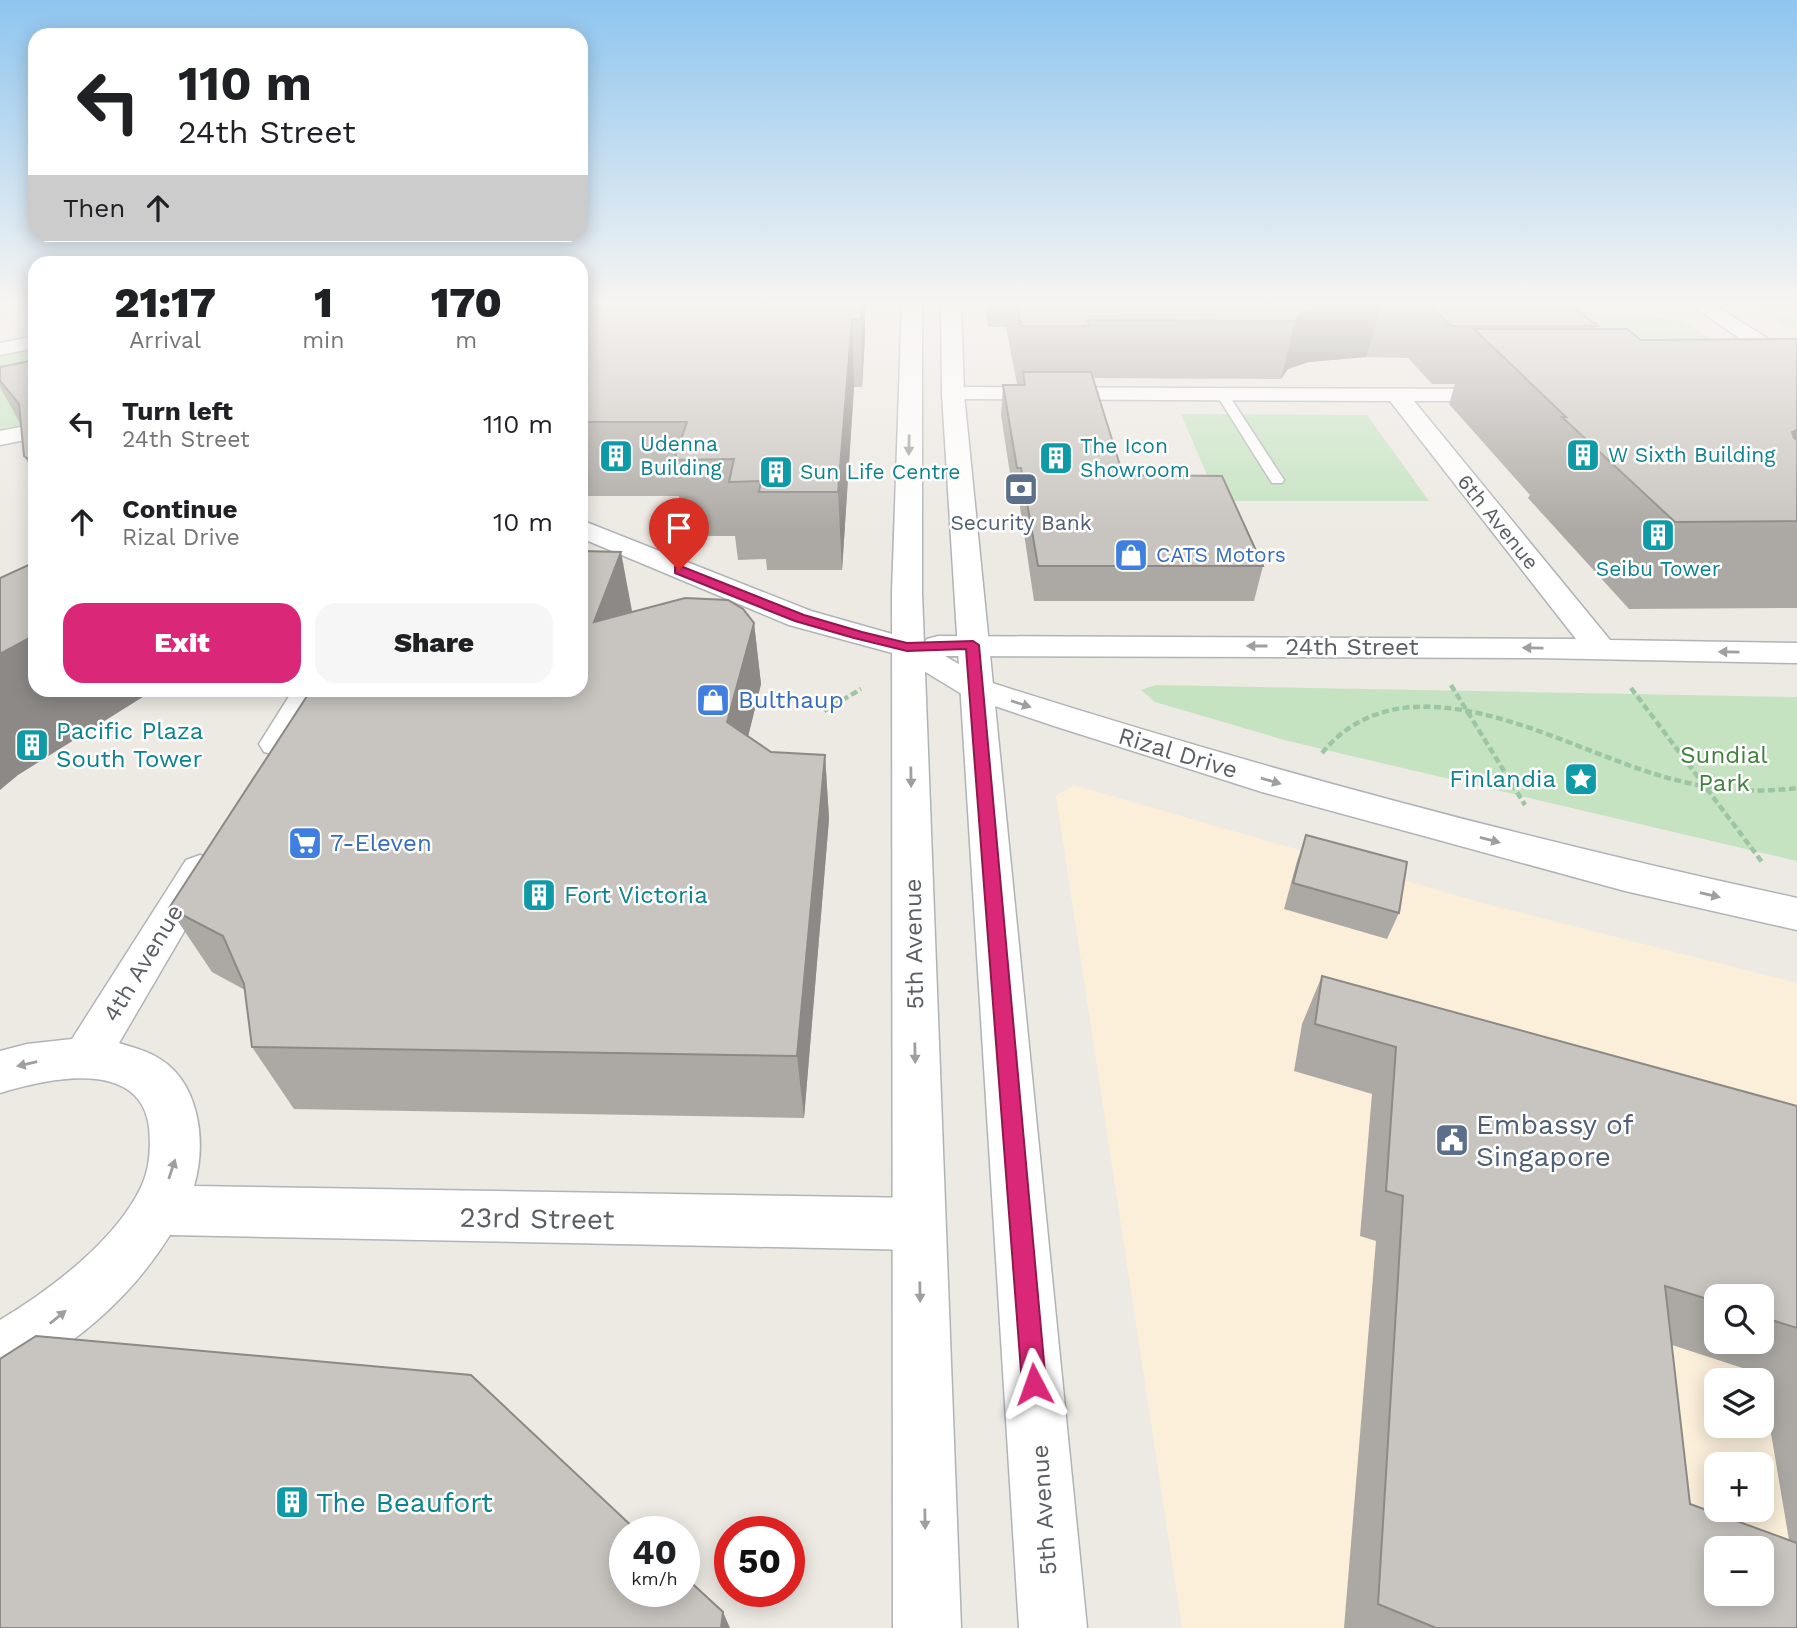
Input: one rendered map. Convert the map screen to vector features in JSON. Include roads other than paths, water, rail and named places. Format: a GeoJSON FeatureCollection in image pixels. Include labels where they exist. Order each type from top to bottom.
{"type":"FeatureCollection","features":[{"type":"Feature","properties":{"kind":"street","name":"5th Avenue"},"geometry":{"type":"LineString","coordinates":[[911,379],[907,647],[927,1628]]}},
{"type":"Feature","properties":{"kind":"street","name":"5th Avenue"},"geometry":{"type":"LineString","coordinates":[[953,379],[1053,1628]]}},
{"type":"Feature","properties":{"kind":"street"},"geometry":{"type":"LineString","coordinates":[[953,394],[1533,394]]}},
{"type":"Feature","properties":{"kind":"street","name":"6th Avenue"},"geometry":{"type":"LineString","coordinates":[[1396,394],[1601,649]]}},
{"type":"Feature","properties":{"kind":"street"},"geometry":{"type":"LineString","coordinates":[[0,438],[28,432]]}},
{"type":"Feature","properties":{"kind":"street","name":"Rizal Drive"},"geometry":{"type":"LineString","coordinates":[[588,531],[800,618],[975,667],[1300,789],[1625,876],[1797,914]]}},
{"type":"Feature","properties":{"kind":"street","name":"24th Street"},"geometry":{"type":"LineString","coordinates":[[907,647],[975,667],[1601,649],[1797,653]]}},
{"type":"Feature","properties":{"kind":"street"},"geometry":{"type":"LineString","coordinates":[[260,772],[306,697]]}},
{"type":"Feature","properties":{"kind":"street","name":"4th Avenue"},"geometry":{"type":"LineString","coordinates":[[86,1057],[216,844]]}},
{"type":"Feature","properties":{"kind":"street"},"geometry":{"type":"LineString","coordinates":[[0,1072],[29,1062],[86,1057],[129,1065],[160,1086],[176,1119],[175,1161],[156,1210],[113,1269],[52,1323],[0,1352]]}},
{"type":"Feature","properties":{"kind":"street","name":"23rd Street"},"geometry":{"type":"LineString","coordinates":[[156,1210],[918,1224]]}},
{"type":"Feature","properties":{"kind":"lane"},"geometry":{"type":"LineString","coordinates":[[1222,394],[1277,480]]}},
{"type":"Feature","properties":{"kind":"place","name":"W Sixth Building"},"geometry":{"type":"Point","coordinates":[1583,455]}},
{"type":"Feature","properties":{"kind":"place","name":"Udenna Building"},"geometry":{"type":"Point","coordinates":[616,456]}},
{"type":"Feature","properties":{"kind":"place","name":"The Icon Showroom"},"geometry":{"type":"Point","coordinates":[1056,458]}},
{"type":"Feature","properties":{"kind":"place","name":"Sun Life Centre"},"geometry":{"type":"Point","coordinates":[776,472]}},
{"type":"Feature","properties":{"kind":"place","name":"Security Bank"},"geometry":{"type":"Point","coordinates":[1021,489]}},
{"type":"Feature","properties":{"kind":"place","name":"Seibu Tower"},"geometry":{"type":"Point","coordinates":[1658,535]}},
{"type":"Feature","properties":{"kind":"place","name":"CATS Motors"},"geometry":{"type":"Point","coordinates":[1131,555]}},
{"type":"Feature","properties":{"kind":"place","name":"Bulthaup"},"geometry":{"type":"Point","coordinates":[713,700]}},
{"type":"Feature","properties":{"kind":"place","name":"Pacific Plaza South Tower"},"geometry":{"type":"Point","coordinates":[32,745]}},
{"type":"Feature","properties":{"kind":"place","name":"Finlandia"},"geometry":{"type":"Point","coordinates":[1581,779]}},
{"type":"Feature","properties":{"kind":"place","name":"7-Eleven"},"geometry":{"type":"Point","coordinates":[305,843]}},
{"type":"Feature","properties":{"kind":"place","name":"Fort Victoria"},"geometry":{"type":"Point","coordinates":[539,895]}},
{"type":"Feature","properties":{"kind":"place","name":"Embassy of Singapore"},"geometry":{"type":"Point","coordinates":[1452,1140]}},
{"type":"Feature","properties":{"kind":"place","name":"The Beaufort"},"geometry":{"type":"Point","coordinates":[292,1502]}},
{"type":"Feature","properties":{"kind":"park label","name":"Sundial Park"},"geometry":{"type":"Point","coordinates":[1724,769]}}]}
